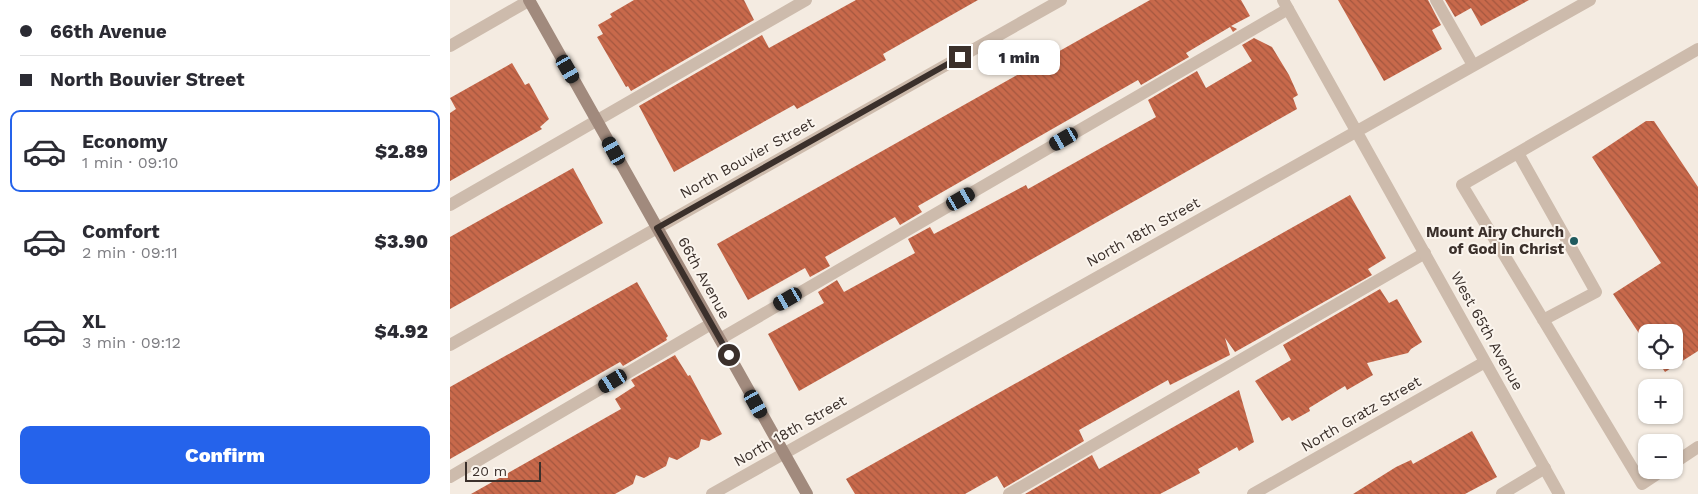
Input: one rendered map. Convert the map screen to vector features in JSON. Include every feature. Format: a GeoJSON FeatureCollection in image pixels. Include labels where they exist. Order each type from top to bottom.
{"type":"FeatureCollection","features":[{"type":"Feature","properties":{"kind":"street"},"geometry":{"type":"LineString","coordinates":[[450,46],[529,0]]}},
{"type":"Feature","properties":{"kind":"street","name":"66th Avenue"},"geometry":{"type":"LineString","coordinates":[[529,0],[807,494]]}},
{"type":"Feature","properties":{"kind":"street"},"geometry":{"type":"LineString","coordinates":[[450,205],[806,0]]}},
{"type":"Feature","properties":{"kind":"street","name":"North Bouvier Street"},"geometry":{"type":"LineString","coordinates":[[450,345],[1061,0]]}},
{"type":"Feature","properties":{"kind":"street"},"geometry":{"type":"LineString","coordinates":[[1436,0],[1473,65]]}},
{"type":"Feature","properties":{"kind":"street","name":"North 18th Street"},"geometry":{"type":"LineString","coordinates":[[712,494],[1590,0]]}},
{"type":"Feature","properties":{"kind":"street"},"geometry":{"type":"LineString","coordinates":[[720,339],[1286,5]]}},
{"type":"Feature","properties":{"kind":"street","name":"West 65th Avenue"},"geometry":{"type":"LineString","coordinates":[[1286,5],[1559,494]]}},
{"type":"Feature","properties":{"kind":"street"},"geometry":{"type":"LineString","coordinates":[[1638,477],[1462,185],[1698,49]]}},
{"type":"Feature","properties":{"kind":"street"},"geometry":{"type":"LineString","coordinates":[[1518,153],[1596,292],[1544,320]]}},
{"type":"Feature","properties":{"kind":"street"},"geometry":{"type":"LineString","coordinates":[[1009,494],[1425,253]]}},
{"type":"Feature","properties":{"kind":"street"},"geometry":{"type":"LineString","coordinates":[[450,477],[711,324]]}},
{"type":"Feature","properties":{"kind":"street","name":"North Gratz Street"},"geometry":{"type":"LineString","coordinates":[[1253,494],[1485,362]]}},
{"type":"Feature","properties":{"kind":"street"},"geometry":{"type":"LineString","coordinates":[[1683,457],[1698,447]]}},
{"type":"Feature","properties":{"kind":"street"},"geometry":{"type":"LineString","coordinates":[[1502,494],[1545,468]]}},
{"type":"Feature","properties":{"kind":"street"},"geometry":{"type":"LineString","coordinates":[[1639,479],[1642,484],[1650,479]]}},
{"type":"Feature","properties":{"kind":"building"},"geometry":{"type":"Polygon","coordinates":[[[634,0],[744,0],[754,20],[631,91],[628,86],[626,87],[597,37],[603,34],[598,25],[612,17],[610,14],[634,0]]]}},
{"type":"Feature","properties":{"kind":"building"},"geometry":{"type":"Polygon","coordinates":[[[856,0],[978,0],[883,54],[886,60],[797,109],[794,105],[674,172],[639,106],[762,35],[769,48],[856,0]]]}},
{"type":"Feature","properties":{"kind":"building"},"geometry":{"type":"Polygon","coordinates":[[[1150,0],[1241,0],[1250,16],[1231,26],[1237,29],[1233,32],[1230,27],[1186,53],[1189,57],[1141,85],[1138,80],[918,206],[922,212],[900,225],[895,217],[825,257],[830,266],[810,277],[805,268],[748,300],[717,244],[1150,0]]]}},
{"type":"Feature","properties":{"kind":"building"},"geometry":{"type":"Polygon","coordinates":[[[1338,0],[1428,0],[1441,25],[1432,30],[1442,49],[1384,81],[1338,0]]]}},
{"type":"Feature","properties":{"kind":"building"},"geometry":{"type":"Polygon","coordinates":[[[1445,0],[1529,0],[1481,26],[1471,8],[1455,17],[1445,0]]]}},
{"type":"Feature","properties":{"kind":"building"},"geometry":{"type":"Polygon","coordinates":[[[1254,38],[1272,47],[1289,75],[1298,95],[1293,98],[1297,109],[799,391],[768,334],[824,303],[818,292],[837,280],[844,292],[915,253],[908,239],[930,227],[934,234],[1026,185],[1028,189],[1156,117],[1148,100],[1197,71],[1206,88],[1252,61],[1242,45],[1254,38]]]}},
{"type":"Feature","properties":{"kind":"building"},"geometry":{"type":"Polygon","coordinates":[[[512,63],[525,85],[529,83],[549,119],[540,127],[542,129],[450,181],[450,113],[456,109],[450,98],[512,63]]]}},
{"type":"Feature","properties":{"kind":"building"},"geometry":{"type":"Polygon","coordinates":[[[1646,121],[1654,121],[1698,187],[1698,351],[1683,361],[1683,324],[1638,324],[1638,332],[1613,294],[1661,263],[1592,157],[1646,121]]]}},
{"type":"Feature","properties":{"kind":"building"},"geometry":{"type":"Polygon","coordinates":[[[573,168],[603,223],[450,309],[450,237],[573,168]]]}},
{"type":"Feature","properties":{"kind":"building"},"geometry":{"type":"Polygon","coordinates":[[[1350,195],[1386,258],[1368,269],[1372,275],[1235,352],[1225,338],[1230,355],[1170,385],[1168,380],[1079,430],[1084,441],[1004,488],[997,476],[965,494],[855,494],[846,479],[1350,195]]]}},
{"type":"Feature","properties":{"kind":"building"},"geometry":{"type":"Polygon","coordinates":[[[637,282],[668,336],[667,340],[623,366],[620,362],[450,459],[450,387],[637,282]]]}},
{"type":"Feature","properties":{"kind":"building"},"geometry":{"type":"Polygon","coordinates":[[[1380,289],[1389,303],[1397,299],[1422,342],[1408,353],[1367,363],[1373,375],[1347,390],[1345,386],[1309,408],[1310,411],[1292,421],[1289,417],[1282,421],[1255,381],[1291,360],[1283,345],[1380,289]]]}},
{"type":"Feature","properties":{"kind":"building"},"geometry":{"type":"Polygon","coordinates":[[[675,355],[688,376],[690,375],[722,434],[709,441],[701,439],[699,447],[677,460],[669,457],[666,466],[644,478],[636,475],[633,484],[615,494],[471,494],[621,409],[615,399],[635,386],[631,380],[675,355]]]}},
{"type":"Feature","properties":{"kind":"building"},"geometry":{"type":"Polygon","coordinates":[[[1239,390],[1254,442],[1239,451],[1237,447],[1198,469],[1200,473],[1160,494],[1025,494],[1092,455],[1099,469],[1239,390]]]}},
{"type":"Feature","properties":{"kind":"building"},"geometry":{"type":"Polygon","coordinates":[[[1472,431],[1497,477],[1465,494],[1353,494],[1396,467],[1411,460],[1413,464],[1472,431]]]}},
{"type":"Feature","properties":{"kind":"place","name":"Mount Airy Church of God in Christ"},"geometry":{"type":"Point","coordinates":[1574,241]}},
{"type":"Feature","properties":{"kind":"route"},"geometry":{"type":"LineString","coordinates":[[729,355],[657,228],[960,57]]}}]}
